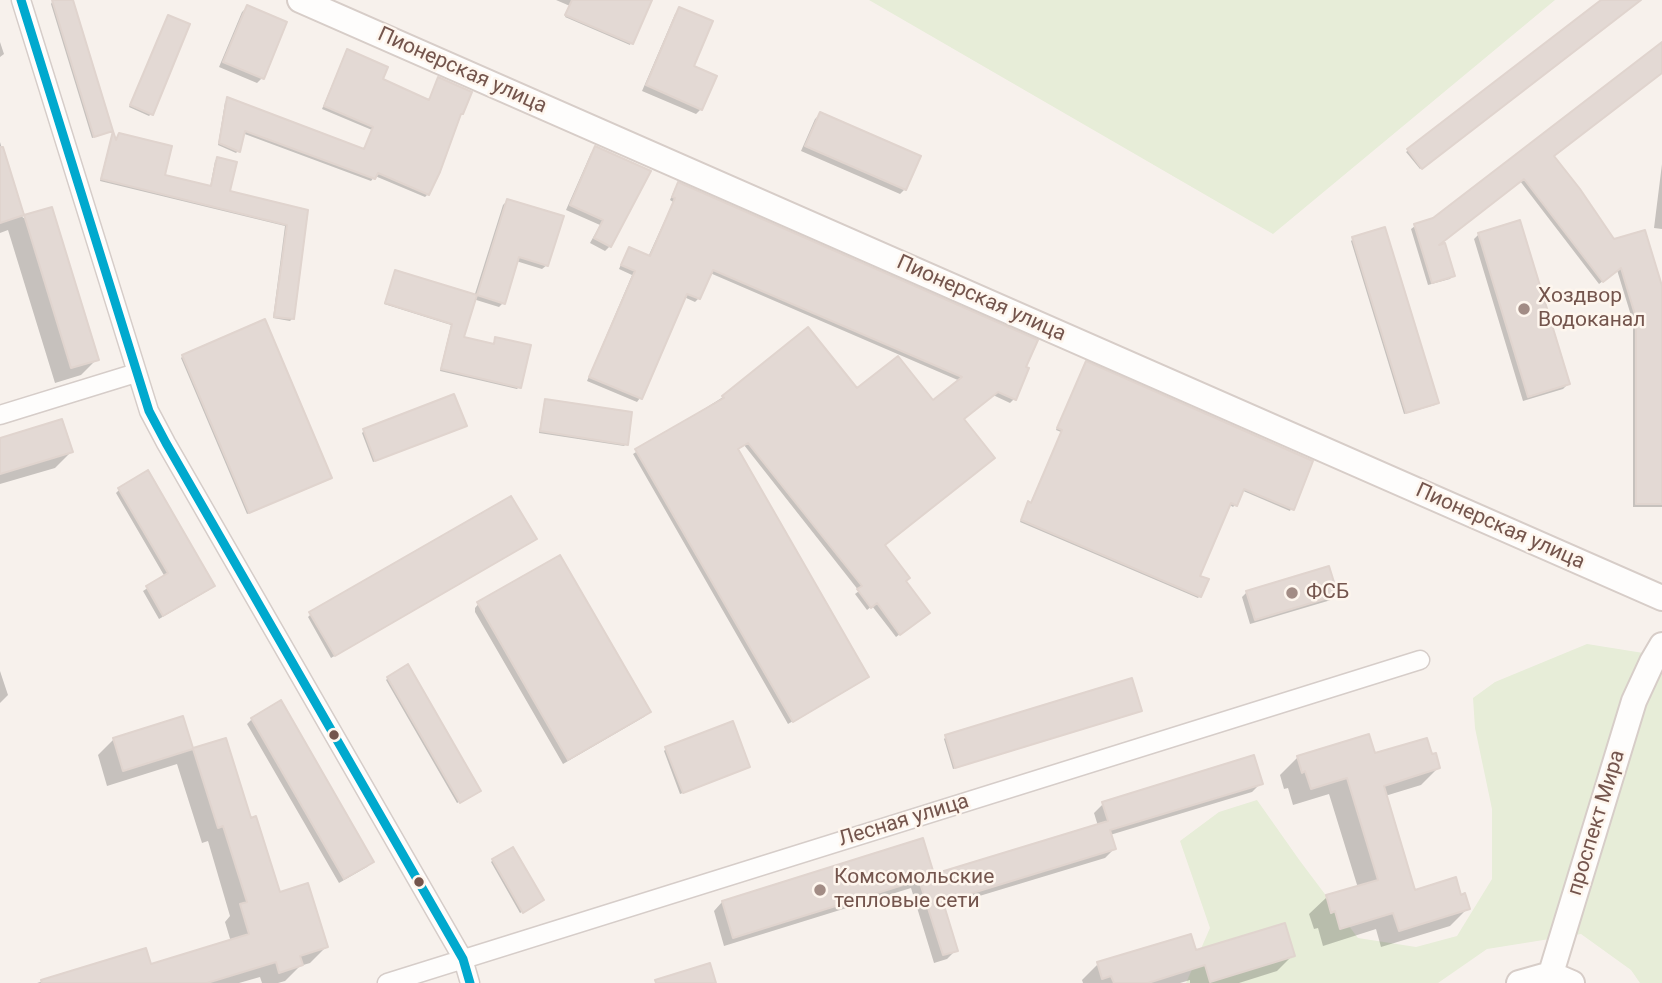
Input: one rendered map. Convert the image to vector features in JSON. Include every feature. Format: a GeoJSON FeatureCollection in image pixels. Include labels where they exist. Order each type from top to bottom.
{"type":"FeatureCollection","features":[{"type":"Feature","properties":{"kind":"street"},"geometry":{"type":"LineString","coordinates":[[20,0],[149,411],[463,959],[470,983]]}},
{"type":"Feature","properties":{"kind":"street","name":"Пионерская улица"},"geometry":{"type":"LineString","coordinates":[[300,0],[1662,598]]}},
{"type":"Feature","properties":{"kind":"street"},"geometry":{"type":"LineString","coordinates":[[0,415],[136,373]]}},
{"type":"Feature","properties":{"kind":"street","name":"проспект Мира"},"geometry":{"type":"LineString","coordinates":[[1520,983],[1557,980],[1634,701],[1662,645]]}},
{"type":"Feature","properties":{"kind":"street","name":"Лесная улица"},"geometry":{"type":"LineString","coordinates":[[387,983],[1420,660]]}},
{"type":"Feature","properties":{"kind":"green space"},"geometry":{"type":"Polygon","coordinates":[[[869,0],[1555,0],[1273,234],[869,0]]]}},
{"type":"Feature","properties":{"kind":"green space"},"geometry":{"type":"Polygon","coordinates":[[[1587,644],[1662,656],[1662,983],[1640,983],[1631,970],[1581,934],[1487,949],[1438,983],[1186,983],[1210,928],[1180,841],[1219,812],[1257,800],[1358,938],[1416,947],[1457,936],[1492,879],[1492,809],[1475,728],[1473,698],[1495,682],[1587,644]]]}},
{"type":"Feature","properties":{"kind":"building"},"geometry":{"type":"Polygon","coordinates":[[[52,0],[73,0],[113,131],[94,137],[52,0]]]}},
{"type":"Feature","properties":{"kind":"building"},"geometry":{"type":"Polygon","coordinates":[[[572,0],[652,0],[633,44],[565,15],[572,0]]]}},
{"type":"Feature","properties":{"kind":"building"},"geometry":{"type":"Polygon","coordinates":[[[1601,0],[1641,0],[1422,169],[1407,149],[1601,0]]]}},
{"type":"Feature","properties":{"kind":"building"},"geometry":{"type":"Polygon","coordinates":[[[247,5],[287,22],[264,79],[223,62],[247,5]]]}},
{"type":"Feature","properties":{"kind":"building"},"geometry":{"type":"Polygon","coordinates":[[[679,7],[713,21],[694,66],[717,76],[702,110],[646,85],[679,7]]]}},
{"type":"Feature","properties":{"kind":"building"},"geometry":{"type":"Polygon","coordinates":[[[168,15],[190,24],[153,115],[130,105],[168,15]]]}},
{"type":"Feature","properties":{"kind":"building"},"geometry":{"type":"Polygon","coordinates":[[[1662,42],[1662,73],[1554,156],[1614,239],[1645,230],[1662,286],[1662,504],[1636,504],[1636,318],[1621,268],[1603,282],[1524,179],[1439,245],[1445,243],[1455,276],[1432,283],[1414,224],[1433,218],[1662,42]]]}},
{"type":"Feature","properties":{"kind":"building"},"geometry":{"type":"Polygon","coordinates":[[[347,49],[388,67],[383,79],[429,100],[438,77],[472,92],[429,195],[378,173],[375,179],[245,131],[240,152],[219,143],[227,97],[364,149],[373,127],[324,106],[347,49]]]}},
{"type":"Feature","properties":{"kind":"building"},"geometry":{"type":"Polygon","coordinates":[[[820,112],[921,156],[906,190],[805,146],[820,112]]]}},
{"type":"Feature","properties":{"kind":"building"},"geometry":{"type":"Polygon","coordinates":[[[113,131],[116,140],[119,133],[172,146],[165,175],[211,186],[217,157],[237,162],[230,191],[308,210],[294,319],[274,317],[287,225],[101,179],[113,131]]]}},
{"type":"Feature","properties":{"kind":"building"},"geometry":{"type":"Polygon","coordinates":[[[595,146],[651,171],[611,247],[594,238],[603,220],[570,205],[595,146]]]}},
{"type":"Feature","properties":{"kind":"building"},"geometry":{"type":"Polygon","coordinates":[[[0,147],[3,147],[24,215],[0,223],[0,147]]]}},
{"type":"Feature","properties":{"kind":"building"},"geometry":{"type":"Polygon","coordinates":[[[678,182],[1038,340],[1016,400],[998,392],[964,419],[995,458],[885,545],[910,578],[906,581],[930,613],[900,635],[877,603],[871,608],[857,589],[862,586],[748,443],[738,449],[869,677],[793,722],[635,449],[724,398],[722,396],[808,327],[857,388],[898,356],[933,400],[962,377],[713,270],[700,299],[687,294],[642,399],[589,377],[635,271],[621,265],[629,247],[650,256],[675,198],[672,197],[678,182]]]}},
{"type":"Feature","properties":{"kind":"building"},"geometry":{"type":"Polygon","coordinates":[[[507,199],[564,216],[548,266],[519,257],[505,304],[477,295],[507,199]]]}},
{"type":"Feature","properties":{"kind":"building"},"geometry":{"type":"Polygon","coordinates":[[[52,207],[99,360],[71,368],[24,215],[52,207]]]}},
{"type":"Feature","properties":{"kind":"building","name":"Хоздвор Водоканал"},"geometry":{"type":"Polygon","coordinates":[[[1520,220],[1570,384],[1528,397],[1478,233],[1520,220]]]}},
{"type":"Feature","properties":{"kind":"building"},"geometry":{"type":"Polygon","coordinates":[[[1385,227],[1439,403],[1406,413],[1352,237],[1385,227]]]}},
{"type":"Feature","properties":{"kind":"building"},"geometry":{"type":"Polygon","coordinates":[[[395,270],[477,295],[464,337],[494,344],[495,337],[531,345],[521,388],[441,369],[452,324],[385,303],[395,270]]]}},
{"type":"Feature","properties":{"kind":"building"},"geometry":{"type":"Polygon","coordinates":[[[265,319],[332,478],[249,513],[182,355],[265,319]]]}},
{"type":"Feature","properties":{"kind":"building"},"geometry":{"type":"Polygon","coordinates":[[[1086,361],[1313,461],[1294,510],[1244,489],[1237,506],[1231,503],[1200,576],[1209,579],[1201,597],[1021,520],[1062,430],[1057,428],[1086,361]]]}},
{"type":"Feature","properties":{"kind":"building"},"geometry":{"type":"Polygon","coordinates":[[[454,394],[467,426],[375,461],[363,429],[454,394]]]}},
{"type":"Feature","properties":{"kind":"building"},"geometry":{"type":"Polygon","coordinates":[[[545,399],[632,412],[628,445],[540,431],[545,399]]]}},
{"type":"Feature","properties":{"kind":"building"},"geometry":{"type":"Polygon","coordinates":[[[62,419],[73,452],[0,474],[0,438],[62,419]]]}},
{"type":"Feature","properties":{"kind":"building"},"geometry":{"type":"Polygon","coordinates":[[[148,470],[215,586],[163,616],[146,586],[168,573],[118,488],[148,470]]]}},
{"type":"Feature","properties":{"kind":"building"},"geometry":{"type":"Polygon","coordinates":[[[511,496],[537,539],[335,656],[309,612],[511,496]]]}},
{"type":"Feature","properties":{"kind":"building"},"geometry":{"type":"Polygon","coordinates":[[[560,555],[651,712],[568,760],[477,602],[560,555]]]}},
{"type":"Feature","properties":{"kind":"building","name":"ФСБ"},"geometry":{"type":"Polygon","coordinates":[[[1329,566],[1338,595],[1255,620],[1246,591],[1329,566]]]}},
{"type":"Feature","properties":{"kind":"building"},"geometry":{"type":"Polygon","coordinates":[[[408,664],[481,791],[460,803],[387,677],[408,664]]]}},
{"type":"Feature","properties":{"kind":"building"},"geometry":{"type":"Polygon","coordinates":[[[1132,678],[1142,711],[955,768],[945,735],[1132,678]]]}},
{"type":"Feature","properties":{"kind":"building"},"geometry":{"type":"Polygon","coordinates":[[[281,700],[374,862],[344,879],[251,718],[281,700]]]}},
{"type":"Feature","properties":{"kind":"building"},"geometry":{"type":"Polygon","coordinates":[[[183,716],[193,748],[226,738],[251,818],[256,816],[280,892],[308,883],[328,947],[300,956],[303,965],[279,973],[276,962],[207,983],[42,983],[41,980],[146,948],[151,964],[249,934],[240,904],[247,902],[223,826],[218,828],[193,749],[123,771],[113,738],[183,716]]]}},
{"type":"Feature","properties":{"kind":"building"},"geometry":{"type":"Polygon","coordinates":[[[733,721],[750,767],[683,793],[665,747],[733,721]]]}},
{"type":"Feature","properties":{"kind":"building"},"geometry":{"type":"Polygon","coordinates":[[[1369,734],[1375,753],[1427,738],[1432,754],[1436,753],[1440,768],[1384,786],[1415,890],[1456,877],[1461,895],[1465,893],[1470,909],[1399,931],[1393,913],[1340,929],[1335,911],[1331,913],[1326,895],[1378,880],[1347,778],[1311,789],[1297,756],[1369,734]]]}},
{"type":"Feature","properties":{"kind":"building"},"geometry":{"type":"Polygon","coordinates":[[[1254,755],[1263,784],[1110,830],[1116,849],[943,902],[958,951],[943,955],[919,880],[733,938],[722,901],[923,838],[934,874],[1108,821],[1102,802],[1254,755]]]}},
{"type":"Feature","properties":{"kind":"building"},"geometry":{"type":"Polygon","coordinates":[[[513,847],[544,900],[523,913],[492,859],[513,847]]]}},
{"type":"Feature","properties":{"kind":"building"},"geometry":{"type":"Polygon","coordinates":[[[1285,923],[1295,956],[1210,982],[1205,965],[1148,983],[1114,983],[1111,976],[1102,979],[1097,962],[1191,934],[1196,950],[1285,923]]]}},
{"type":"Feature","properties":{"kind":"building"},"geometry":{"type":"Polygon","coordinates":[[[710,963],[716,983],[656,983],[655,980],[710,963]]]}},
{"type":"Feature","properties":{"kind":"transit line"},"geometry":{"type":"LineString","coordinates":[[21,0],[149,411],[463,959],[470,983]]}},
{"type":"Feature","properties":{"kind":"place","name":"Хоздвор Водоканал"},"geometry":{"type":"Point","coordinates":[1524,309]}},
{"type":"Feature","properties":{"kind":"place","name":"ФСБ"},"geometry":{"type":"Point","coordinates":[1292,593]}},
{"type":"Feature","properties":{"kind":"place","name":"Комсомольские тепловые сети"},"geometry":{"type":"Point","coordinates":[820,890]}}]}
